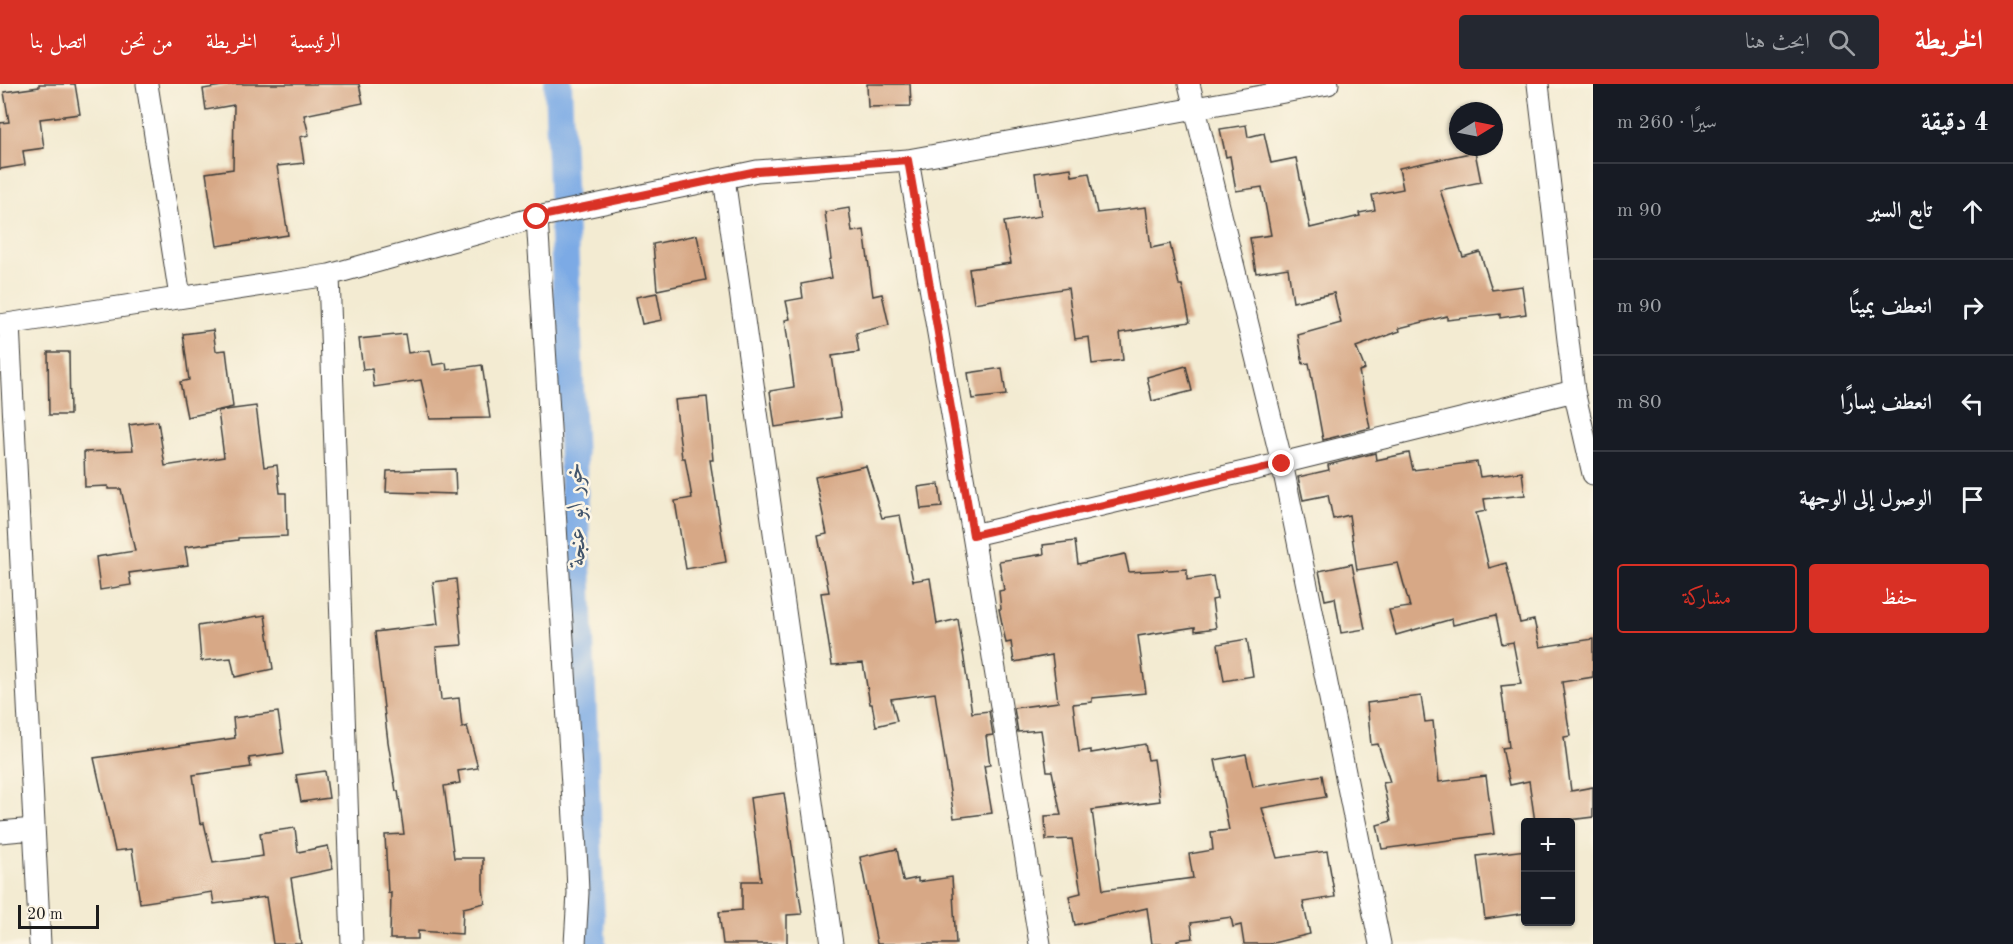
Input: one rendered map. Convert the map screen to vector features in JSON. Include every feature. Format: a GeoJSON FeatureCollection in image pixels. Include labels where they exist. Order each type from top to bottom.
{"type":"FeatureCollection","features":[{"type":"Feature","properties":{"kind":"street"},"geometry":{"type":"LineString","coordinates":[[147,84],[180,297]]}},
{"type":"Feature","properties":{"kind":"street"},"geometry":{"type":"LineString","coordinates":[[1189,84],[1282,464],[1380,944]]}},
{"type":"Feature","properties":{"kind":"street"},"geometry":{"type":"LineString","coordinates":[[40,944],[4,324],[329,275],[537,217],[757,171],[908,160],[1328,84]]}},
{"type":"Feature","properties":{"kind":"street"},"geometry":{"type":"LineString","coordinates":[[1538,84],[1574,391],[1593,474]]}},
{"type":"Feature","properties":{"kind":"street"},"geometry":{"type":"LineString","coordinates":[[908,160],[973,535],[1040,944]]}},
{"type":"Feature","properties":{"kind":"street"},"geometry":{"type":"LineString","coordinates":[[724,178],[832,944]]}},
{"type":"Feature","properties":{"kind":"street"},"geometry":{"type":"LineString","coordinates":[[537,217],[577,867],[575,944]]}},
{"type":"Feature","properties":{"kind":"street"},"geometry":{"type":"LineString","coordinates":[[329,275],[352,944]]}},
{"type":"Feature","properties":{"kind":"street"},"geometry":{"type":"LineString","coordinates":[[973,535],[1282,464],[1574,391]]}},
{"type":"Feature","properties":{"kind":"street"},"geometry":{"type":"LineString","coordinates":[[0,832],[34,829]]}},
{"type":"Feature","properties":{"kind":"building"},"geometry":{"type":"Polygon","coordinates":[[[39,84],[75,84],[80,114],[40,119],[44,148],[23,151],[25,165],[0,169],[0,123],[9,122],[4,92],[39,87],[39,84]]]}},
{"type":"Feature","properties":{"kind":"building"},"geometry":{"type":"Polygon","coordinates":[[[234,84],[359,84],[363,103],[304,115],[309,135],[300,137],[304,163],[277,166],[288,235],[217,246],[206,173],[233,169],[234,105],[206,110],[203,89],[234,84]]]}},
{"type":"Feature","properties":{"kind":"building"},"geometry":{"type":"Polygon","coordinates":[[[867,84],[910,84],[911,106],[868,107],[867,84]]]}},
{"type":"Feature","properties":{"kind":"building"},"geometry":{"type":"Polygon","coordinates":[[[1246,125],[1248,137],[1264,133],[1271,163],[1296,158],[1310,228],[1375,210],[1372,195],[1403,189],[1399,168],[1456,156],[1476,156],[1481,182],[1440,190],[1463,257],[1480,252],[1492,290],[1522,286],[1526,314],[1500,318],[1500,314],[1447,320],[1447,316],[1399,328],[1400,331],[1356,347],[1365,369],[1359,371],[1370,428],[1323,440],[1309,363],[1303,364],[1298,335],[1341,323],[1334,293],[1293,302],[1288,268],[1256,273],[1250,238],[1271,235],[1262,187],[1236,191],[1230,156],[1226,157],[1220,129],[1246,125]]]}},
{"type":"Feature","properties":{"kind":"building"},"geometry":{"type":"Polygon","coordinates":[[[1071,168],[1072,176],[1089,173],[1097,213],[1146,207],[1151,248],[1170,244],[1179,285],[1182,285],[1190,322],[1120,333],[1123,360],[1092,364],[1089,337],[1075,339],[1068,288],[974,303],[969,269],[1011,263],[1004,222],[1041,216],[1035,173],[1071,168]]]}},
{"type":"Feature","properties":{"kind":"building"},"geometry":{"type":"Polygon","coordinates":[[[849,208],[852,232],[864,230],[873,296],[882,294],[889,325],[856,333],[859,352],[832,356],[841,417],[775,427],[770,391],[794,387],[785,320],[790,319],[786,301],[803,298],[801,284],[832,278],[825,212],[849,208]]]}},
{"type":"Feature","properties":{"kind":"building"},"geometry":{"type":"Polygon","coordinates":[[[697,235],[706,280],[657,290],[653,244],[697,235]]]}},
{"type":"Feature","properties":{"kind":"building"},"geometry":{"type":"Polygon","coordinates":[[[657,293],[662,320],[642,324],[636,297],[657,293]]]}},
{"type":"Feature","properties":{"kind":"building"},"geometry":{"type":"Polygon","coordinates":[[[213,330],[216,351],[226,350],[233,407],[187,417],[180,382],[189,380],[183,334],[213,330]]]}},
{"type":"Feature","properties":{"kind":"building"},"geometry":{"type":"Polygon","coordinates":[[[405,334],[408,353],[430,350],[433,365],[446,363],[447,370],[482,365],[490,418],[430,419],[421,380],[374,387],[372,369],[363,370],[359,339],[405,334]]]}},
{"type":"Feature","properties":{"kind":"building"},"geometry":{"type":"Polygon","coordinates":[[[48,352],[69,352],[70,415],[49,415],[48,352]]]}},
{"type":"Feature","properties":{"kind":"building"},"geometry":{"type":"Polygon","coordinates":[[[1186,366],[1192,391],[1152,401],[1147,377],[1186,366]]]}},
{"type":"Feature","properties":{"kind":"building"},"geometry":{"type":"Polygon","coordinates":[[[1002,368],[1006,395],[972,399],[968,373],[1002,368]]]}},
{"type":"Feature","properties":{"kind":"building"},"geometry":{"type":"Polygon","coordinates":[[[707,397],[713,460],[710,460],[726,562],[686,569],[675,501],[692,498],[685,458],[682,458],[675,400],[707,397]]]}},
{"type":"Feature","properties":{"kind":"building"},"geometry":{"type":"Polygon","coordinates":[[[256,406],[264,467],[277,465],[280,493],[286,493],[287,536],[238,538],[238,540],[185,547],[188,565],[129,573],[131,585],[100,590],[96,557],[135,551],[121,489],[108,489],[108,486],[85,487],[84,452],[133,450],[129,425],[158,421],[165,466],[224,457],[218,411],[256,406]]]}},
{"type":"Feature","properties":{"kind":"building"},"geometry":{"type":"Polygon","coordinates":[[[1375,453],[1376,460],[1409,453],[1413,470],[1477,462],[1480,477],[1522,472],[1525,495],[1484,499],[1486,511],[1476,513],[1489,568],[1506,563],[1520,623],[1534,620],[1540,647],[1593,639],[1593,677],[1562,682],[1570,736],[1564,737],[1571,791],[1593,787],[1593,817],[1575,819],[1534,818],[1529,781],[1510,785],[1502,748],[1509,747],[1501,686],[1521,684],[1513,642],[1502,644],[1496,615],[1453,625],[1452,619],[1396,635],[1389,610],[1410,607],[1398,563],[1357,570],[1349,515],[1333,519],[1328,495],[1303,500],[1298,477],[1329,470],[1328,465],[1375,453]]]}},
{"type":"Feature","properties":{"kind":"building"},"geometry":{"type":"Polygon","coordinates":[[[866,466],[882,518],[900,515],[913,581],[930,578],[937,624],[958,619],[972,713],[989,711],[993,735],[986,736],[990,765],[984,766],[992,813],[954,818],[935,693],[891,699],[897,721],[876,726],[863,663],[832,665],[821,593],[829,592],[818,536],[827,534],[815,477],[866,466]]]}},
{"type":"Feature","properties":{"kind":"building"},"geometry":{"type":"Polygon","coordinates":[[[455,469],[456,494],[386,492],[387,471],[455,469]]]}},
{"type":"Feature","properties":{"kind":"building"},"geometry":{"type":"Polygon","coordinates":[[[939,484],[942,507],[921,509],[918,487],[939,484]]]}},
{"type":"Feature","properties":{"kind":"building"},"geometry":{"type":"Polygon","coordinates":[[[1075,541],[1078,564],[1125,554],[1129,572],[1187,569],[1187,580],[1213,576],[1217,599],[1212,600],[1216,628],[1195,631],[1195,627],[1138,636],[1146,693],[1092,698],[1092,702],[1073,704],[1079,752],[1091,750],[1091,753],[1145,744],[1148,760],[1154,759],[1160,801],[1092,810],[1103,890],[1193,878],[1189,854],[1213,850],[1211,832],[1229,830],[1215,760],[1246,754],[1253,787],[1322,775],[1326,797],[1262,808],[1277,858],[1327,851],[1335,897],[1303,902],[1310,934],[1269,944],[1244,944],[1241,925],[1233,927],[1231,917],[1191,923],[1193,938],[1177,940],[1177,944],[1152,944],[1147,908],[1075,925],[1069,896],[1081,893],[1072,839],[1046,840],[1045,816],[1061,815],[1052,771],[1047,771],[1041,730],[1018,732],[1014,708],[1058,702],[1052,655],[1014,662],[1011,642],[1006,643],[999,609],[1001,609],[999,591],[1004,590],[999,561],[1044,554],[1043,545],[1075,541]]]}},
{"type":"Feature","properties":{"kind":"building"},"geometry":{"type":"Polygon","coordinates":[[[1352,564],[1365,629],[1341,633],[1335,598],[1325,600],[1319,571],[1352,564]]]}},
{"type":"Feature","properties":{"kind":"building"},"geometry":{"type":"Polygon","coordinates":[[[456,579],[462,645],[436,647],[441,700],[459,698],[462,728],[467,726],[478,768],[458,771],[460,783],[444,786],[454,858],[483,858],[485,903],[463,908],[462,934],[418,931],[418,939],[390,939],[391,892],[388,893],[385,835],[404,834],[388,742],[375,632],[438,624],[433,582],[456,579]]]}},
{"type":"Feature","properties":{"kind":"building"},"geometry":{"type":"Polygon","coordinates":[[[265,615],[273,669],[235,677],[231,658],[201,661],[198,626],[265,615]]]}},
{"type":"Feature","properties":{"kind":"building"},"geometry":{"type":"Polygon","coordinates":[[[1247,639],[1253,676],[1224,681],[1218,644],[1247,639]]]}},
{"type":"Feature","properties":{"kind":"building"},"geometry":{"type":"Polygon","coordinates":[[[1421,696],[1425,722],[1433,721],[1439,782],[1486,776],[1494,834],[1382,849],[1377,825],[1391,821],[1383,783],[1390,782],[1378,744],[1371,745],[1367,703],[1421,696]]]}},
{"type":"Feature","properties":{"kind":"building"},"geometry":{"type":"Polygon","coordinates":[[[278,712],[284,753],[249,758],[251,767],[193,775],[200,824],[204,823],[213,863],[263,856],[260,833],[295,828],[298,852],[328,846],[333,869],[291,878],[301,944],[273,944],[266,897],[214,904],[212,892],[140,903],[132,849],[115,851],[94,758],[235,738],[233,718],[278,712]]]}},
{"type":"Feature","properties":{"kind":"building"},"geometry":{"type":"Polygon","coordinates":[[[325,771],[329,798],[301,802],[296,775],[325,771]]]}},
{"type":"Feature","properties":{"kind":"building"},"geometry":{"type":"Polygon","coordinates":[[[784,793],[802,914],[787,915],[787,944],[723,944],[719,912],[742,910],[742,881],[761,881],[750,798],[784,793]]]}},
{"type":"Feature","properties":{"kind":"building"},"geometry":{"type":"Polygon","coordinates":[[[897,849],[903,881],[918,878],[918,882],[952,877],[956,944],[877,944],[860,857],[897,849]]]}},
{"type":"Feature","properties":{"kind":"building"},"geometry":{"type":"Polygon","coordinates":[[[1521,851],[1521,914],[1485,919],[1477,856],[1521,851]]]}},
{"type":"Feature","properties":{"kind":"waterway","name":"خور ابو عنجة"},"geometry":{"type":"LineString","coordinates":[[558,84],[592,944]]}},
{"type":"Feature","properties":{"kind":"route"},"geometry":{"type":"LineString","coordinates":[[537,217],[757,171],[908,160],[973,535],[1282,464]]}}]}
